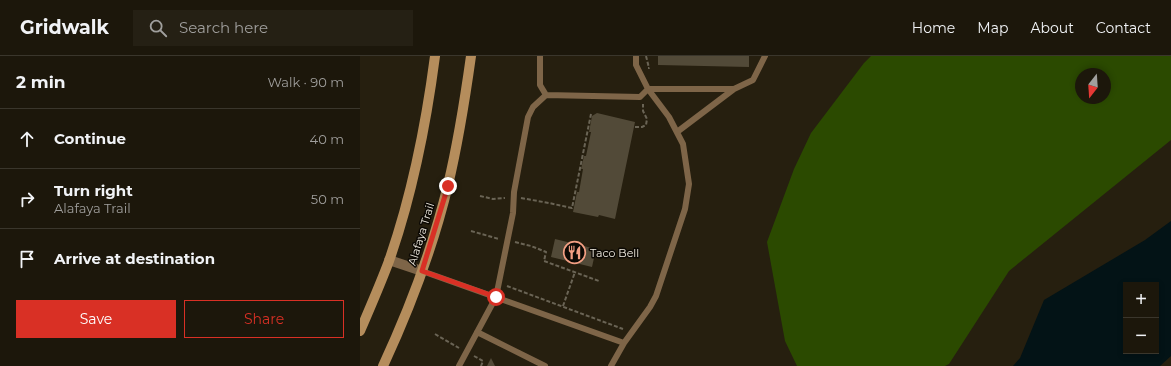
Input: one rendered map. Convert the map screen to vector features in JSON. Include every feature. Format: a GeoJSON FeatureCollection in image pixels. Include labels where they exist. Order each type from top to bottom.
{"type":"FeatureCollection","features":[{"type":"Feature","properties":{"kind":"main road","name":"Alafaya Trail"},"geometry":{"type":"LineString","coordinates":[[360,332],[389,260],[412,179],[422,136],[435,56]]}},
{"type":"Feature","properties":{"kind":"main road","name":"Alafaya Trail"},"geometry":{"type":"LineString","coordinates":[[383,366],[407,312],[422,271],[448,186],[465,100],[471,56]]}},
{"type":"Feature","properties":{"kind":"street"},"geometry":{"type":"LineString","coordinates":[[389,260],[422,271]]}},
{"type":"Feature","properties":{"kind":"lane"},"geometry":{"type":"LineString","coordinates":[[540,56],[540,85],[546,95]]}},
{"type":"Feature","properties":{"kind":"lane"},"geometry":{"type":"LineString","coordinates":[[611,366],[624,343],[650,307],[656,296],[685,209],[689,184],[683,144],[669,117],[648,89],[636,65],[636,56]]}},
{"type":"Feature","properties":{"kind":"lane"},"geometry":{"type":"LineString","coordinates":[[677,132],[734,89],[753,80],[765,56]]}},
{"type":"Feature","properties":{"kind":"lane"},"geometry":{"type":"LineString","coordinates":[[459,366],[496,297],[513,214],[514,198],[528,118],[533,107],[546,95],[640,97],[648,89],[734,89]]}},
{"type":"Feature","properties":{"kind":"lane"},"geometry":{"type":"LineString","coordinates":[[422,271],[624,343]]}},
{"type":"Feature","properties":{"kind":"lane"},"geometry":{"type":"LineString","coordinates":[[477,332],[545,366]]}},
{"type":"Feature","properties":{"kind":"path"},"geometry":{"type":"LineString","coordinates":[[635,127],[642,127],[646,125],[647,119],[640,97]]}},
{"type":"Feature","properties":{"kind":"path"},"geometry":{"type":"LineString","coordinates":[[480,196],[494,199],[514,198],[572,208],[591,114]]}},
{"type":"Feature","properties":{"kind":"path"},"geometry":{"type":"LineString","coordinates":[[471,231],[531,246],[546,252],[544,260],[599,281]]}},
{"type":"Feature","properties":{"kind":"path"},"geometry":{"type":"LineString","coordinates":[[563,306],[575,272]]}},
{"type":"Feature","properties":{"kind":"path"},"geometry":{"type":"LineString","coordinates":[[498,283],[632,332]]}},
{"type":"Feature","properties":{"kind":"green space"},"geometry":{"type":"Polygon","coordinates":[[[871,56],[1171,56],[1171,140],[1009,271],[949,364],[945,366],[797,366],[785,341],[767,242],[794,169],[811,133],[864,63],[871,56]]]}},
{"type":"Feature","properties":{"kind":"shaded area"},"geometry":{"type":"Polygon","coordinates":[[[1171,221],[1171,356],[1160,366],[1013,366],[1020,358],[1044,300],[1145,240],[1171,221]]]}},
{"type":"Feature","properties":{"kind":"building"},"geometry":{"type":"Polygon","coordinates":[[[658,56],[749,56],[749,67],[658,65],[658,56]]]}},
{"type":"Feature","properties":{"kind":"building"},"geometry":{"type":"Polygon","coordinates":[[[597,113],[635,122],[615,219],[599,215],[598,217],[573,212],[577,192],[579,192],[583,169],[581,169],[584,156],[586,156],[591,132],[589,132],[592,116],[597,113]]]}},
{"type":"Feature","properties":{"kind":"building","name":"Taco Bell"},"geometry":{"type":"Polygon","coordinates":[[[555,239],[596,249],[592,267],[551,257],[555,239]]]}},
{"type":"Feature","properties":{"kind":"building"},"geometry":{"type":"Polygon","coordinates":[[[491,358],[495,366],[487,366],[491,358]]]}},
{"type":"Feature","properties":{"kind":"place","name":"Taco Bell"},"geometry":{"type":"Point","coordinates":[574,253]}},
{"type":"Feature","properties":{"kind":"route"},"geometry":{"type":"LineString","coordinates":[[448,186],[422,271],[496,297]]}}]}
